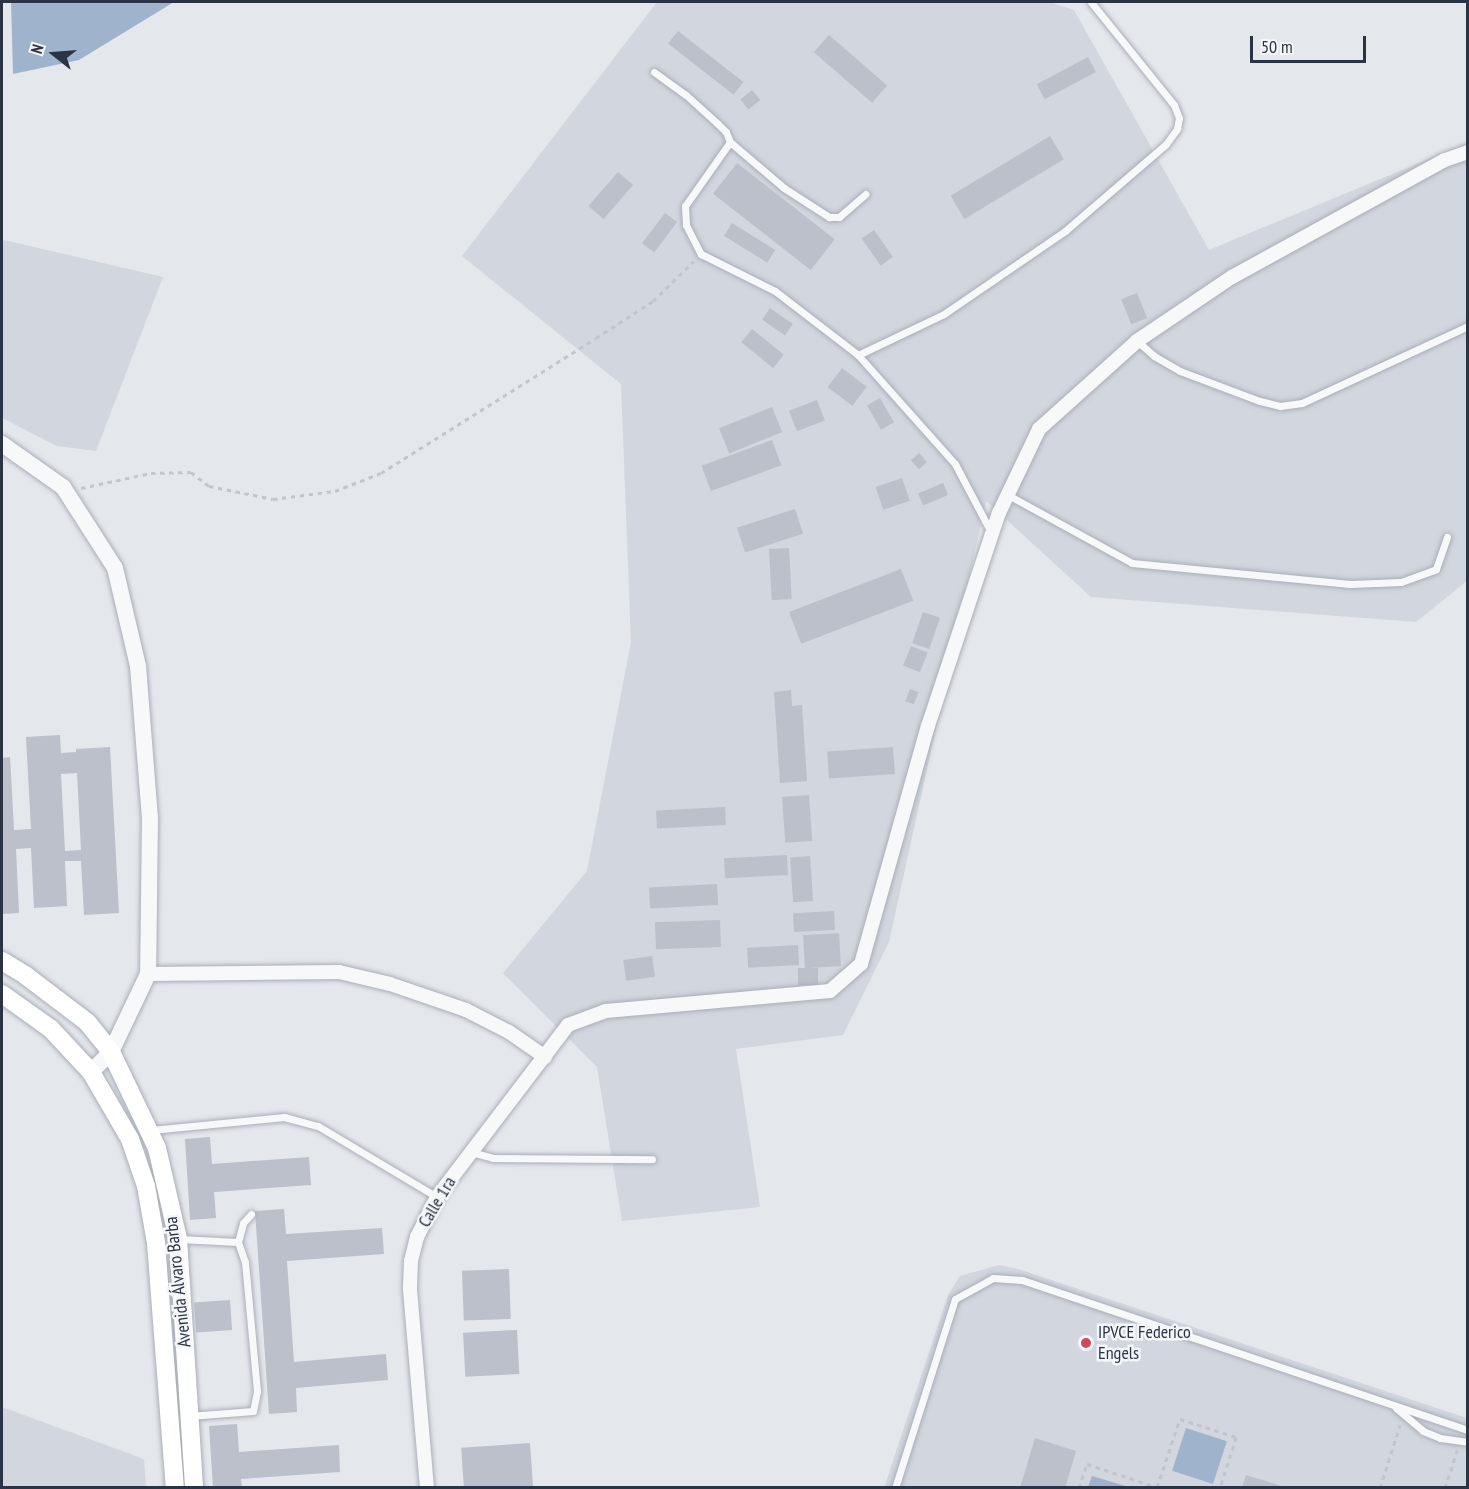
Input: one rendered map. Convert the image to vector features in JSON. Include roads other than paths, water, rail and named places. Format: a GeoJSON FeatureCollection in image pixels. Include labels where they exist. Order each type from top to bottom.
{"type":"FeatureCollection","features":[{"type":"Feature","properties":{"kind":"main road","name":"Avenida Álvaro Barba"},"geometry":{"type":"LineString","coordinates":[[2,962],[25,975],[87,1022],[111,1052],[157,1148],[178,1239],[194,1488]]}},
{"type":"Feature","properties":{"kind":"main road","name":"Avenida Álvaro Barba"},"geometry":{"type":"LineString","coordinates":[[2,994],[51,1029],[91,1072],[130,1139],[146,1186],[156,1243],[175,1488]]}},
{"type":"Feature","properties":{"kind":"street"},"geometry":{"type":"LineString","coordinates":[[993,534],[1008,495],[1039,429],[1137,341],[1232,277],[1445,160],[1467,152]]}},
{"type":"Feature","properties":{"kind":"street"},"geometry":{"type":"LineString","coordinates":[[2,444],[67,492],[115,568],[138,666],[150,817],[148,974],[111,1052],[91,1072]]}},
{"type":"Feature","properties":{"kind":"street","name":"Calle 1ra"},"geometry":{"type":"LineString","coordinates":[[427,1488],[410,1288],[411,1261],[417,1237],[436,1197],[568,1024],[606,1011],[830,991],[861,964],[928,726],[993,534]]}},
{"type":"Feature","properties":{"kind":"street"},"geometry":{"type":"LineString","coordinates":[[148,974],[339,972],[390,984],[466,1010],[509,1032],[544,1057]]}},
{"type":"Feature","properties":{"kind":"lane"},"geometry":{"type":"LineString","coordinates":[[858,355],[944,314],[1065,231],[1166,144],[1178,129],[1179,118],[1174,105],[1091,2]]}},
{"type":"Feature","properties":{"kind":"lane"},"geometry":{"type":"LineString","coordinates":[[654,72],[686,95],[726,132],[730,142],[784,188],[829,218],[839,217],[865,194]]}},
{"type":"Feature","properties":{"kind":"lane"},"geometry":{"type":"LineString","coordinates":[[730,142],[686,206],[687,225],[701,254],[775,291],[858,355],[955,464],[993,534]]}},
{"type":"Feature","properties":{"kind":"lane"},"geometry":{"type":"LineString","coordinates":[[1137,341],[1154,356],[1180,371],[1260,401],[1280,406],[1302,403],[1467,326]]}},
{"type":"Feature","properties":{"kind":"lane"},"geometry":{"type":"LineString","coordinates":[[1008,495],[1132,563],[1327,582],[1350,584],[1401,582],[1436,569],[1447,537]]}},
{"type":"Feature","properties":{"kind":"lane"},"geometry":{"type":"LineString","coordinates":[[150,1130],[284,1117],[318,1126],[436,1197]]}},
{"type":"Feature","properties":{"kind":"lane"},"geometry":{"type":"LineString","coordinates":[[471,1152],[493,1158],[652,1159]]}},
{"type":"Feature","properties":{"kind":"lane"},"geometry":{"type":"LineString","coordinates":[[189,1416],[253,1411],[257,1391],[253,1344],[245,1262],[238,1242],[243,1223],[251,1214]]}},
{"type":"Feature","properties":{"kind":"lane"},"geometry":{"type":"LineString","coordinates":[[178,1239],[238,1242]]}},
{"type":"Feature","properties":{"kind":"lane"},"geometry":{"type":"LineString","coordinates":[[895,1488],[955,1299],[993,1278],[1022,1280],[1467,1430]]}},
{"type":"Feature","properties":{"kind":"lane"},"geometry":{"type":"LineString","coordinates":[[1395,1407],[1424,1431],[1459,1442],[1467,1442]]}},
{"type":"Feature","properties":{"kind":"water"},"geometry":{"type":"Polygon","coordinates":[[[11,2],[174,2],[79,60],[13,74],[11,2]]]}},
{"type":"Feature","properties":{"kind":"water"},"geometry":{"type":"Polygon","coordinates":[[[1186,1428],[1227,1441],[1213,1484],[1172,1471],[1186,1428]]]}},
{"type":"Feature","properties":{"kind":"water"},"geometry":{"type":"Polygon","coordinates":[[[1092,1476],[1129,1487],[1088,1487],[1092,1476]]]}},
{"type":"Feature","properties":{"kind":"place","name":"IPVCE Federico Engels"},"geometry":{"type":"Point","coordinates":[1086,1343]}}]}
